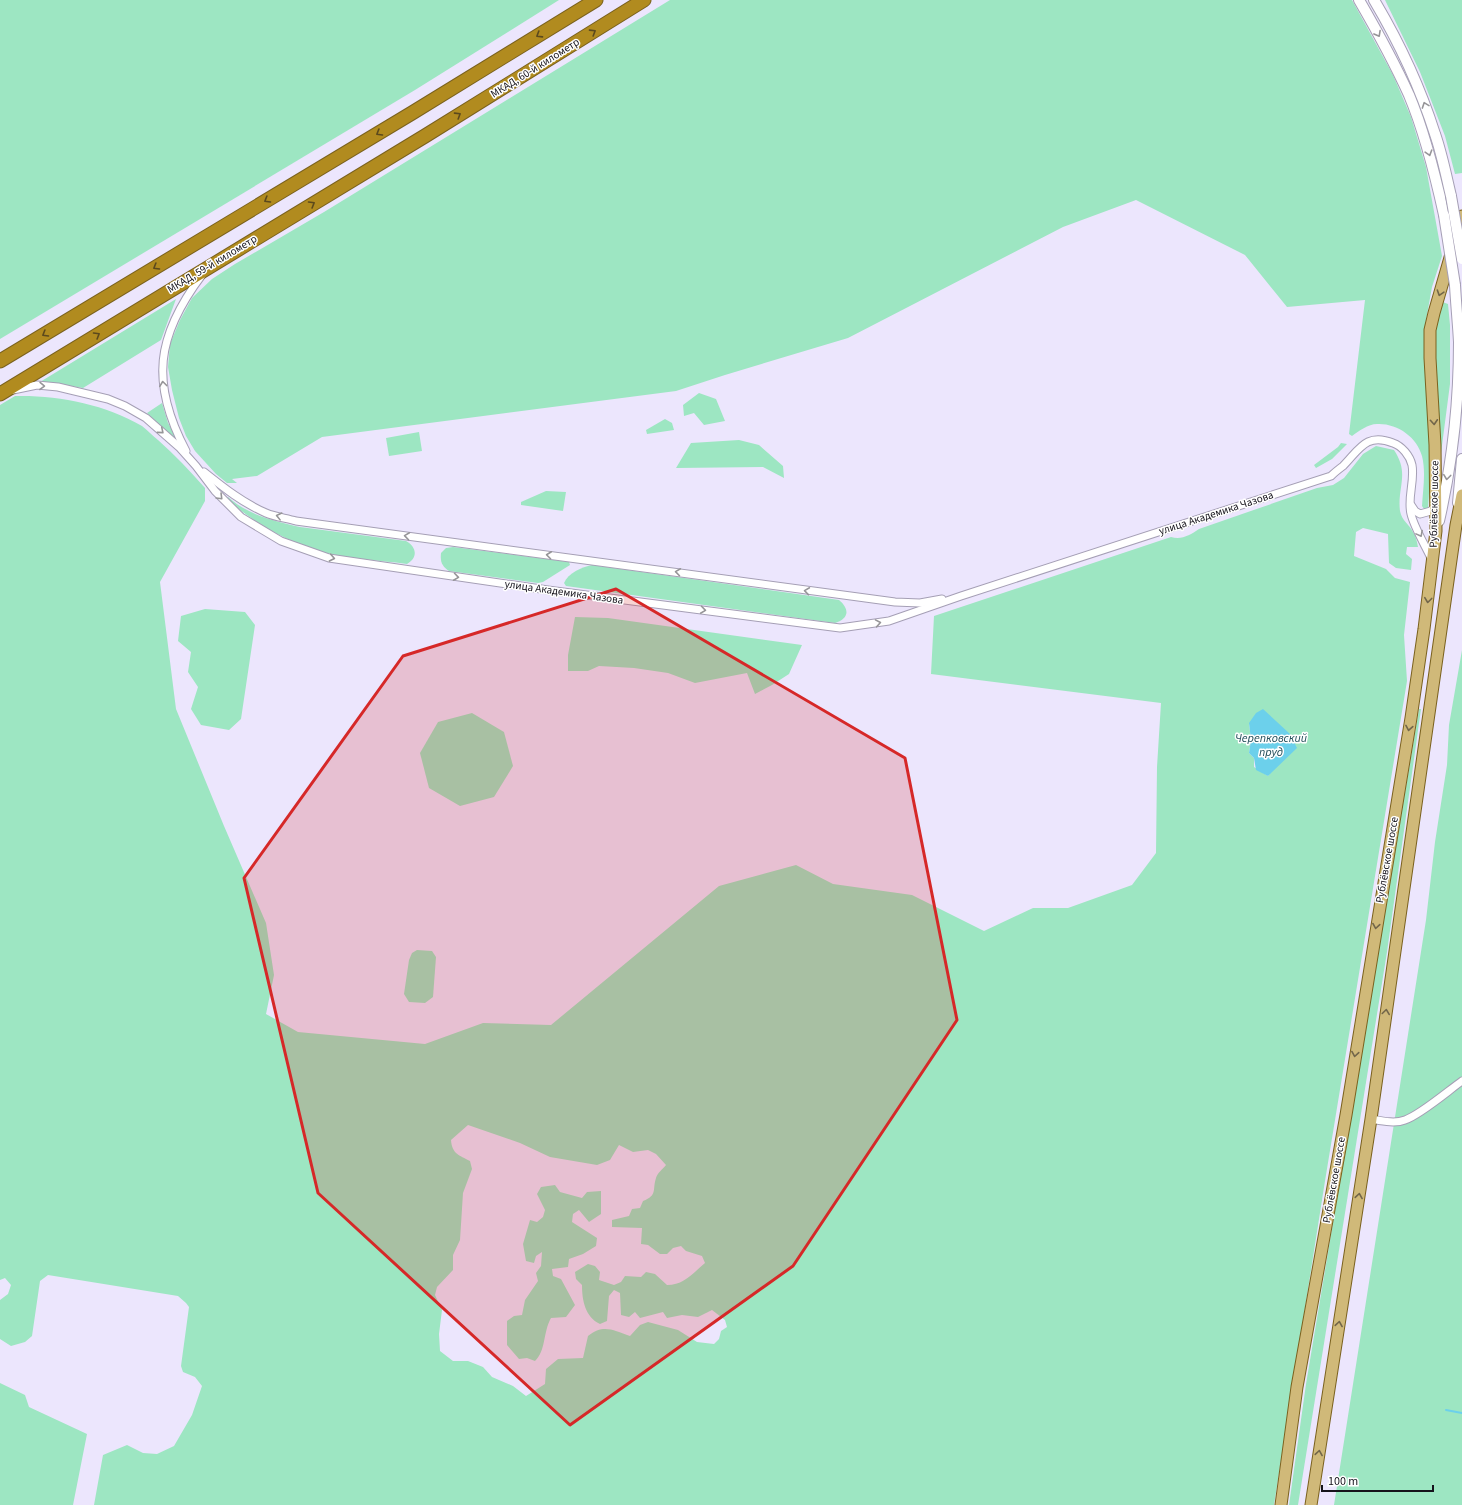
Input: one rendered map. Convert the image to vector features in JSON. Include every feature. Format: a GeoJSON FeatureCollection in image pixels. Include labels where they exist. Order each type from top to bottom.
{"type":"FeatureCollection","features":[{"type":"Feature","properties":{"kind":"highway"},"geometry":{"type":"LineString","coordinates":[[0,361],[412,113],[596,0]]}},
{"type":"Feature","properties":{"kind":"highway","name":"МКАД, 60-й километр"},"geometry":{"type":"LineString","coordinates":[[425,136],[644,0]]}},
{"type":"Feature","properties":{"kind":"highway","name":"МКАД, 59-й километр"},"geometry":{"type":"LineString","coordinates":[[2,392],[425,136]]}},
{"type":"Feature","properties":{"kind":"main road"},"geometry":{"type":"LineString","coordinates":[[1359,0],[1380,37],[1409,96],[1435,171],[1444,215],[1455,285],[1458,342],[1457,398],[1445,491],[1436,531]]}},
{"type":"Feature","properties":{"kind":"main road"},"geometry":{"type":"LineString","coordinates":[[1376,3],[1419,89],[1436,135],[1451,196],[1462,259]]}},
{"type":"Feature","properties":{"kind":"main road","name":"Рублёвское шоссе"},"geometry":{"type":"LineString","coordinates":[[1281,1505],[1297,1387],[1346,1115],[1411,718],[1436,531],[1435,445],[1430,358],[1430,330],[1462,216]]}},
{"type":"Feature","properties":{"kind":"main road"},"geometry":{"type":"LineString","coordinates":[[1456,525],[1462,460]]}},
{"type":"Feature","properties":{"kind":"main road","name":"Рублёвское шоссе"},"geometry":{"type":"LineString","coordinates":[[1311,1505],[1371,1119],[1456,525],[1462,496]]}},
{"type":"Feature","properties":{"kind":"street","name":"улица Академика Чазова"},"geometry":{"type":"LineString","coordinates":[[191,460],[174,427],[169,413],[163,386],[162,370],[166,344],[176,316],[186,297],[207,268]]}},
{"type":"Feature","properties":{"kind":"street","name":"улица Академика Чазова"},"geometry":{"type":"LineString","coordinates":[[2,392],[37,385],[51,386],[84,392],[125,406],[146,418],[165,434],[191,460],[215,491],[241,517],[281,541],[329,558],[556,591],[840,628],[889,622],[960,596],[1331,476],[1343,466],[1355,451],[1364,444],[1375,440],[1386,440],[1398,444],[1407,454],[1412,466],[1410,512],[1433,561]]}},
{"type":"Feature","properties":{"kind":"street","name":"улица Академика Чазова"},"geometry":{"type":"LineString","coordinates":[[196,466],[245,503],[267,513],[296,521],[895,602],[920,603],[960,596]]}},
{"type":"Feature","properties":{"kind":"street"},"geometry":{"type":"LineString","coordinates":[[1411,505],[1420,514],[1430,511],[1436,504]]}},
{"type":"Feature","properties":{"kind":"street"},"geometry":{"type":"LineString","coordinates":[[1371,1119],[1392,1122],[1405,1121],[1462,1081]]}},
{"type":"Feature","properties":{"kind":"highlighted area"},"geometry":{"type":"Polygon","coordinates":[[[616,589],[905,758],[957,1020],[793,1266],[570,1425],[318,1193],[244,878],[403,656],[616,589]]]}},
{"type":"Feature","properties":{"kind":"green space"},"geometry":{"type":"Polygon","coordinates":[[[0,0],[559,0],[415,90],[0,339],[0,0]]]}},
{"type":"Feature","properties":{"kind":"green space"},"geometry":{"type":"Polygon","coordinates":[[[670,0],[1352,0],[1393,75],[1411,117],[1426,167],[1442,256],[1432,287],[1425,326],[1425,366],[1428,393],[1431,462],[1428,509],[1424,509],[1422,506],[1424,474],[1422,456],[1416,443],[1411,437],[1399,429],[1384,424],[1370,425],[1352,436],[1349,434],[1365,300],[1287,307],[1245,255],[1136,200],[1063,227],[848,338],[676,391],[322,437],[257,476],[232,479],[237,483],[227,483],[216,474],[195,451],[186,436],[179,418],[168,367],[170,344],[180,320],[192,298],[212,279],[235,264],[324,212],[670,0]]]}},
{"type":"Feature","properties":{"kind":"green space"},"geometry":{"type":"Polygon","coordinates":[[[1385,0],[1462,0],[1462,173],[1455,174],[1445,136],[1420,72],[1385,0]]]}},
{"type":"Feature","properties":{"kind":"green space"},"geometry":{"type":"Polygon","coordinates":[[[176,299],[161,340],[83,388],[40,382],[176,299]]]}},
{"type":"Feature","properties":{"kind":"green space"},"geometry":{"type":"Polygon","coordinates":[[[1440,301],[1448,304],[1450,325],[1450,384],[1441,453],[1434,364],[1435,335],[1440,301]]]}},
{"type":"Feature","properties":{"kind":"green space"},"geometry":{"type":"Polygon","coordinates":[[[699,393],[716,399],[725,421],[704,425],[694,413],[684,416],[683,405],[699,393]]]}},
{"type":"Feature","properties":{"kind":"green space"},"geometry":{"type":"Polygon","coordinates":[[[15,396],[48,397],[80,402],[127,418],[142,426],[176,457],[205,488],[205,501],[160,582],[176,709],[266,923],[274,975],[266,1014],[298,1032],[425,1044],[483,1023],[551,1025],[719,886],[796,865],[833,884],[912,895],[984,931],[1033,908],[1068,908],[1132,885],[1156,853],[1157,767],[1161,703],[931,674],[934,616],[1171,537],[1179,538],[1186,536],[1199,529],[1317,488],[1333,485],[1344,478],[1363,454],[1376,446],[1394,450],[1399,459],[1402,474],[1400,511],[1402,517],[1415,535],[1418,547],[1407,547],[1406,554],[1412,559],[1411,570],[1396,568],[1389,563],[1388,534],[1363,528],[1356,532],[1354,556],[1386,569],[1395,578],[1410,582],[1404,635],[1407,681],[1325,1181],[1274,1505],[94,1505],[103,1455],[127,1445],[143,1453],[157,1454],[174,1446],[192,1415],[202,1386],[195,1377],[183,1372],[181,1366],[189,1307],[178,1296],[48,1275],[40,1281],[32,1336],[25,1342],[11,1346],[0,1339],[0,1300],[8,1294],[11,1285],[5,1278],[0,1280],[0,405],[15,396]],[[1249,723],[1251,740],[1249,753],[1254,758],[1254,767],[1268,776],[1273,770],[1249,723]],[[468,1125],[451,1140],[455,1151],[470,1161],[472,1169],[463,1193],[460,1240],[453,1255],[453,1270],[437,1287],[435,1295],[442,1310],[439,1334],[440,1351],[453,1361],[468,1361],[483,1367],[492,1377],[513,1386],[526,1396],[545,1384],[546,1369],[558,1359],[583,1358],[588,1336],[598,1330],[608,1329],[630,1336],[640,1325],[648,1322],[678,1330],[697,1342],[714,1344],[719,1339],[721,1331],[727,1327],[725,1320],[712,1310],[698,1317],[682,1315],[667,1318],[663,1312],[640,1318],[635,1312],[629,1317],[621,1315],[620,1293],[614,1290],[609,1296],[607,1321],[600,1324],[591,1317],[585,1308],[582,1285],[576,1279],[575,1272],[588,1264],[595,1266],[600,1272],[599,1280],[614,1285],[621,1282],[625,1276],[641,1277],[646,1272],[655,1274],[667,1285],[673,1285],[692,1275],[705,1263],[702,1256],[686,1251],[681,1246],[673,1248],[667,1254],[660,1254],[648,1245],[641,1244],[642,1228],[612,1227],[612,1220],[629,1216],[632,1209],[640,1208],[643,1201],[651,1197],[653,1194],[657,1176],[666,1165],[656,1154],[648,1150],[633,1152],[619,1145],[610,1160],[597,1165],[550,1157],[520,1143],[468,1125]]]}},
{"type":"Feature","properties":{"kind":"green space"},"geometry":{"type":"Polygon","coordinates":[[[162,403],[168,423],[177,439],[175,440],[147,413],[162,403]]]}},
{"type":"Feature","properties":{"kind":"green space"},"geometry":{"type":"Polygon","coordinates":[[[665,419],[672,423],[674,430],[647,434],[646,430],[665,419]]]}},
{"type":"Feature","properties":{"kind":"green space"},"geometry":{"type":"Polygon","coordinates":[[[419,432],[422,451],[389,456],[386,438],[419,432]]]}},
{"type":"Feature","properties":{"kind":"green space"},"geometry":{"type":"Polygon","coordinates":[[[739,440],[759,445],[783,466],[784,478],[763,467],[676,468],[691,443],[739,440]]]}},
{"type":"Feature","properties":{"kind":"green space"},"geometry":{"type":"Polygon","coordinates":[[[1341,443],[1347,444],[1332,459],[1316,468],[1314,465],[1338,447],[1341,443]]]}},
{"type":"Feature","properties":{"kind":"green space"},"geometry":{"type":"Polygon","coordinates":[[[546,491],[566,492],[563,511],[521,505],[521,502],[546,491]]]}},
{"type":"Feature","properties":{"kind":"green space"},"geometry":{"type":"Polygon","coordinates":[[[228,497],[253,513],[290,525],[406,541],[410,543],[414,549],[414,556],[411,562],[407,564],[352,558],[319,551],[272,531],[241,511],[226,499],[228,497]]]}},
{"type":"Feature","properties":{"kind":"green space"},"geometry":{"type":"Polygon","coordinates":[[[453,547],[569,562],[570,565],[543,582],[538,583],[449,571],[442,564],[441,553],[446,548],[453,547]]]}},
{"type":"Feature","properties":{"kind":"green space"},"geometry":{"type":"Polygon","coordinates":[[[592,565],[839,600],[843,603],[846,613],[843,619],[835,623],[566,586],[564,583],[572,573],[592,565]]]}},
{"type":"Feature","properties":{"kind":"green space"},"geometry":{"type":"Polygon","coordinates":[[[205,609],[245,612],[255,625],[241,719],[229,730],[201,725],[191,709],[198,687],[188,672],[191,652],[178,641],[181,616],[205,609]]]}},
{"type":"Feature","properties":{"kind":"green space"},"geometry":{"type":"Polygon","coordinates":[[[575,617],[608,618],[802,645],[789,674],[755,694],[747,673],[695,683],[668,673],[634,668],[599,666],[588,671],[568,671],[568,655],[575,617]]]}},
{"type":"Feature","properties":{"kind":"green space"},"geometry":{"type":"Polygon","coordinates":[[[1462,650],[1462,1505],[1334,1505],[1426,920],[1435,842],[1447,765],[1449,725],[1462,650]]]}},
{"type":"Feature","properties":{"kind":"green space"},"geometry":{"type":"Polygon","coordinates":[[[1419,709],[1421,709],[1387,952],[1298,1505],[1289,1505],[1306,1384],[1419,709]]]}},
{"type":"Feature","properties":{"kind":"green space"},"geometry":{"type":"Polygon","coordinates":[[[472,713],[504,732],[513,766],[494,797],[460,806],[429,788],[420,753],[438,722],[472,713]]]}},
{"type":"Feature","properties":{"kind":"green space"},"geometry":{"type":"Polygon","coordinates":[[[417,950],[432,951],[436,957],[433,997],[425,1003],[409,1002],[404,994],[409,960],[412,953],[417,950]]]}},
{"type":"Feature","properties":{"kind":"green space"},"geometry":{"type":"Polygon","coordinates":[[[555,1185],[560,1192],[582,1198],[587,1192],[601,1191],[601,1214],[589,1222],[579,1210],[573,1214],[572,1222],[597,1238],[596,1246],[583,1254],[569,1259],[568,1267],[552,1269],[553,1276],[561,1279],[575,1305],[566,1317],[551,1318],[548,1323],[543,1347],[539,1357],[535,1361],[527,1358],[519,1359],[507,1345],[507,1321],[514,1316],[522,1315],[525,1300],[538,1281],[536,1273],[541,1266],[542,1252],[536,1256],[534,1263],[526,1261],[523,1244],[530,1220],[537,1222],[543,1217],[545,1210],[537,1194],[541,1187],[555,1185]]]}},
{"type":"Feature","properties":{"kind":"green space"},"geometry":{"type":"Polygon","coordinates":[[[0,1383],[25,1395],[29,1407],[87,1434],[73,1505],[0,1505],[0,1383]]]}},
{"type":"Feature","properties":{"kind":"water","name":"Черепковский пруд"},"geometry":{"type":"Polygon","coordinates":[[[1263,709],[1290,734],[1297,748],[1268,776],[1256,770],[1254,758],[1249,753],[1251,740],[1249,723],[1256,713],[1263,709]]]}},
{"type":"Feature","properties":{"kind":"waterway"},"geometry":{"type":"LineString","coordinates":[[1446,1410],[1462,1413]]}}]}
